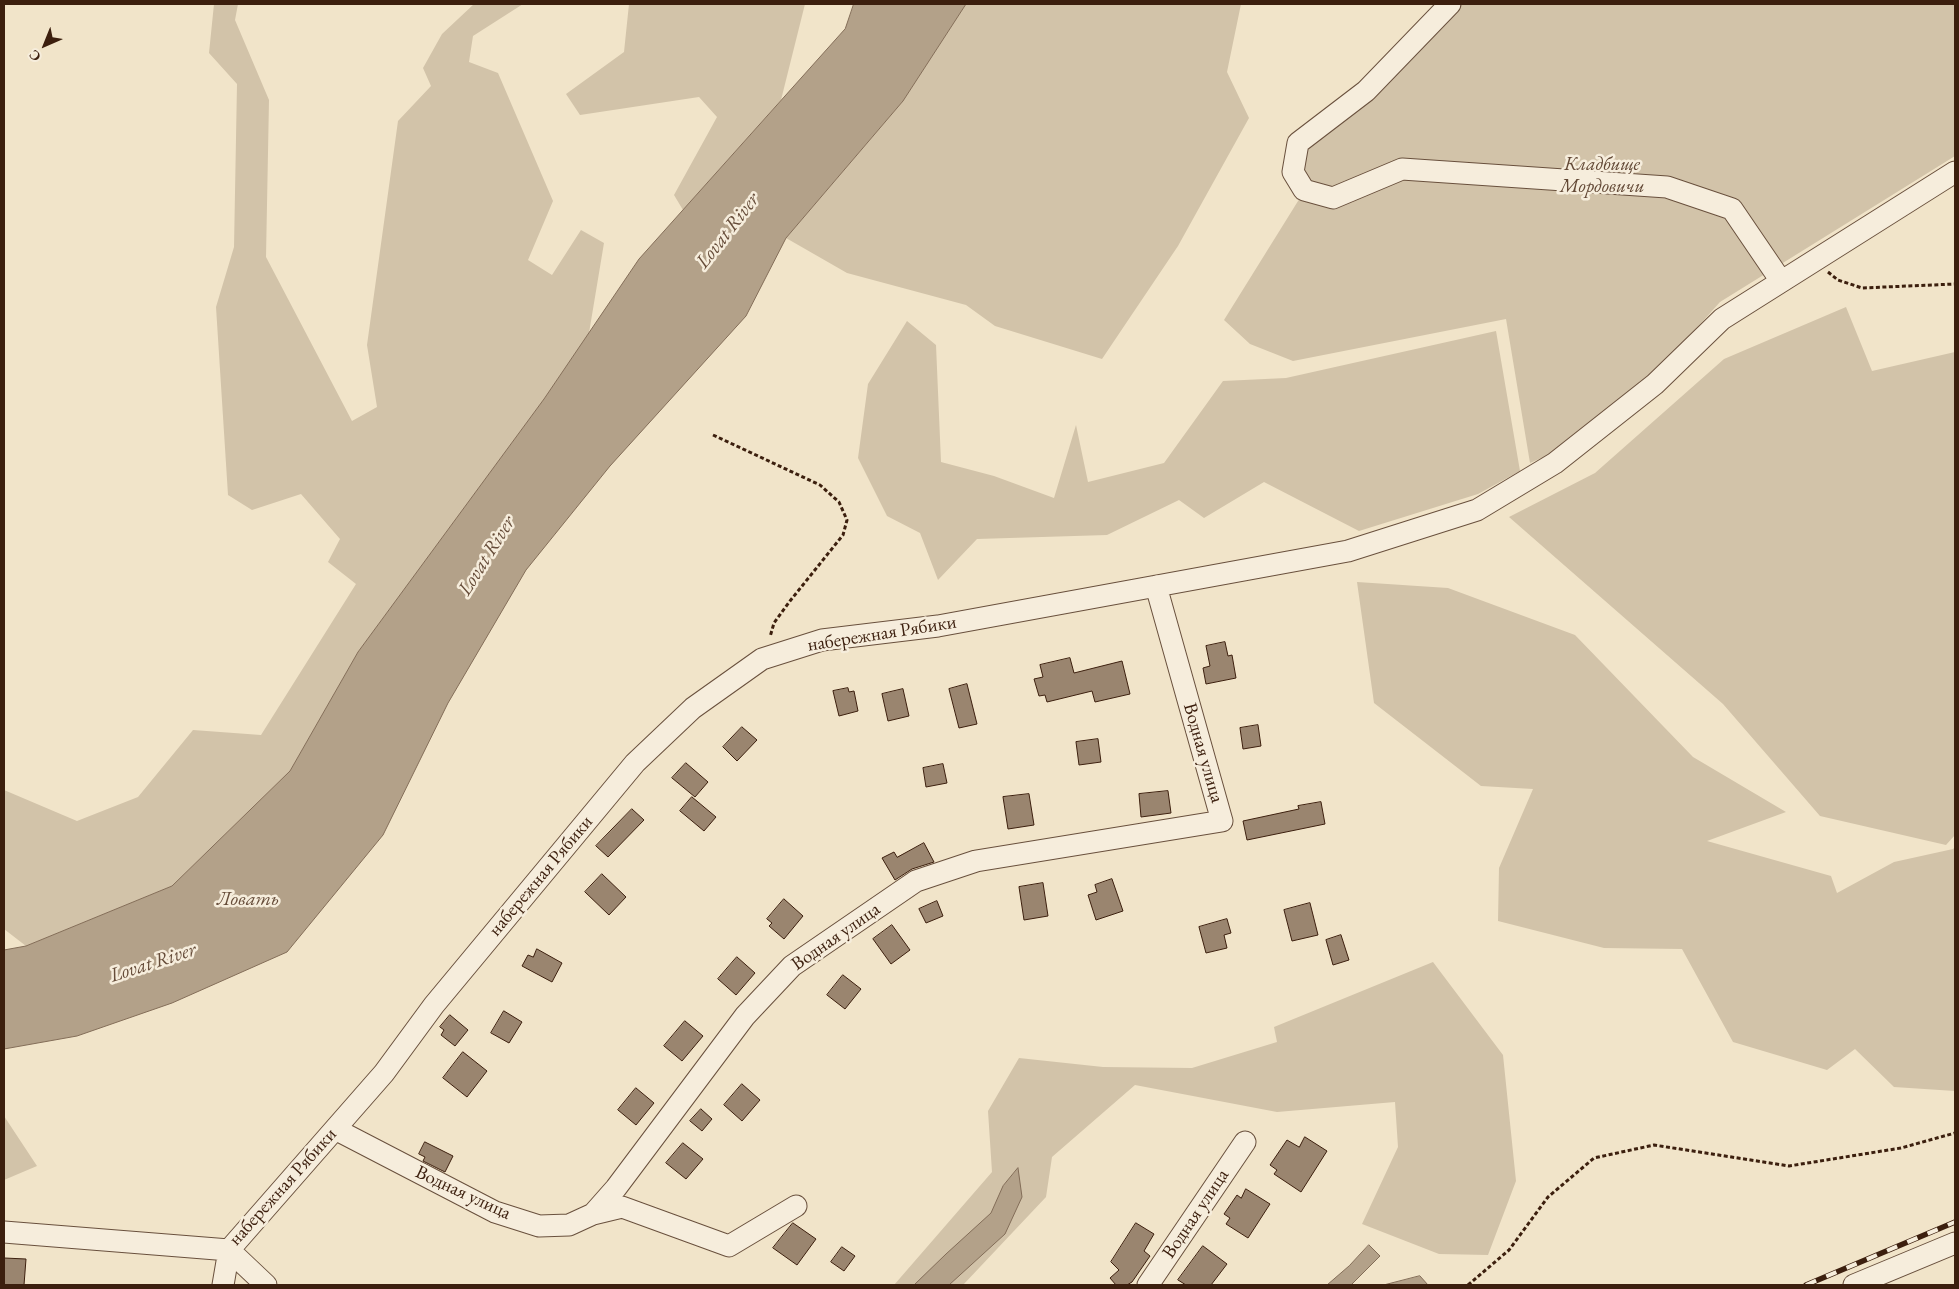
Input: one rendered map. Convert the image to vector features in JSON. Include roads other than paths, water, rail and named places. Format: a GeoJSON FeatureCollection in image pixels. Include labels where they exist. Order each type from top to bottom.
{"type":"FeatureCollection","features":[{"type":"Feature","properties":{"kind":"street"},"geometry":{"type":"LineString","coordinates":[[1450,4],[1366,91],[1298,143],[1293,172],[1304,190],[1333,198],[1402,169],[1667,188],[1732,209],[1781,281]]}},
{"type":"Feature","properties":{"kind":"street","name":"набережная Рябики"},"geometry":{"type":"LineString","coordinates":[[4,1232],[229,1250],[384,1073],[434,1005],[635,762],[693,708],[762,659],[822,640],[938,626],[1348,551],[1477,510],[1555,463],[1656,384],[1722,319],[1955,172]]}},
{"type":"Feature","properties":{"kind":"street","name":"Водная улица"},"geometry":{"type":"LineString","coordinates":[[335,1129],[494,1212],[539,1226],[569,1225],[593,1214],[616,1188],[745,1016],[792,966],[916,881],[976,861],[1222,821],[1156,586]]}},
{"type":"Feature","properties":{"kind":"street","name":"Водная улица"},"geometry":{"type":"LineString","coordinates":[[1148,1285],[1245,1142]]}},
{"type":"Feature","properties":{"kind":"street"},"geometry":{"type":"LineString","coordinates":[[593,1214],[622,1207],[729,1246],[796,1206]]}},
{"type":"Feature","properties":{"kind":"street"},"geometry":{"type":"LineString","coordinates":[[1854,1285],[1955,1243]]}},
{"type":"Feature","properties":{"kind":"street"},"geometry":{"type":"LineString","coordinates":[[223,1285],[229,1250]]}},
{"type":"Feature","properties":{"kind":"street"},"geometry":{"type":"LineString","coordinates":[[229,1250],[266,1285]]}},
{"type":"Feature","properties":{"kind":"water","name":"Ловать"},"geometry":{"type":"Polygon","coordinates":[[[854,4],[966,4],[903,101],[786,238],[746,316],[610,466],[526,570],[448,703],[383,835],[287,952],[172,1003],[77,1036],[4,1049],[4,950],[26,946],[172,886],[290,771],[358,652],[544,399],[639,259],[845,29],[854,4]]]}},
{"type":"Feature","properties":{"kind":"water"},"geometry":{"type":"Polygon","coordinates":[[[1018,1168],[1022,1197],[1005,1234],[949,1285],[914,1285],[991,1213],[1003,1186],[1018,1168]]]}},
{"type":"Feature","properties":{"kind":"water"},"geometry":{"type":"Polygon","coordinates":[[[1369,1245],[1380,1256],[1351,1285],[1327,1285],[1349,1266],[1369,1245]]]}},
{"type":"Feature","properties":{"kind":"water"},"geometry":{"type":"Polygon","coordinates":[[[1420,1276],[1428,1285],[1384,1285],[1420,1276]]]}},
{"type":"Feature","properties":{"kind":"railway"},"geometry":{"type":"LineString","coordinates":[[1806,1285],[1955,1222]]}},
{"type":"Feature","properties":{"kind":"park label","name":"Кладбище Мордовичи"},"geometry":{"type":"Point","coordinates":[1602,176]}},
{"type":"Feature","properties":{"kind":"water label","name":"Lovat River"},"geometry":{"type":"Point","coordinates":[728,231]}},
{"type":"Feature","properties":{"kind":"water label","name":"Lovat River"},"geometry":{"type":"Point","coordinates":[487,556]}},
{"type":"Feature","properties":{"kind":"water label","name":"Lovat River"},"geometry":{"type":"Point","coordinates":[153,963]}}]}
